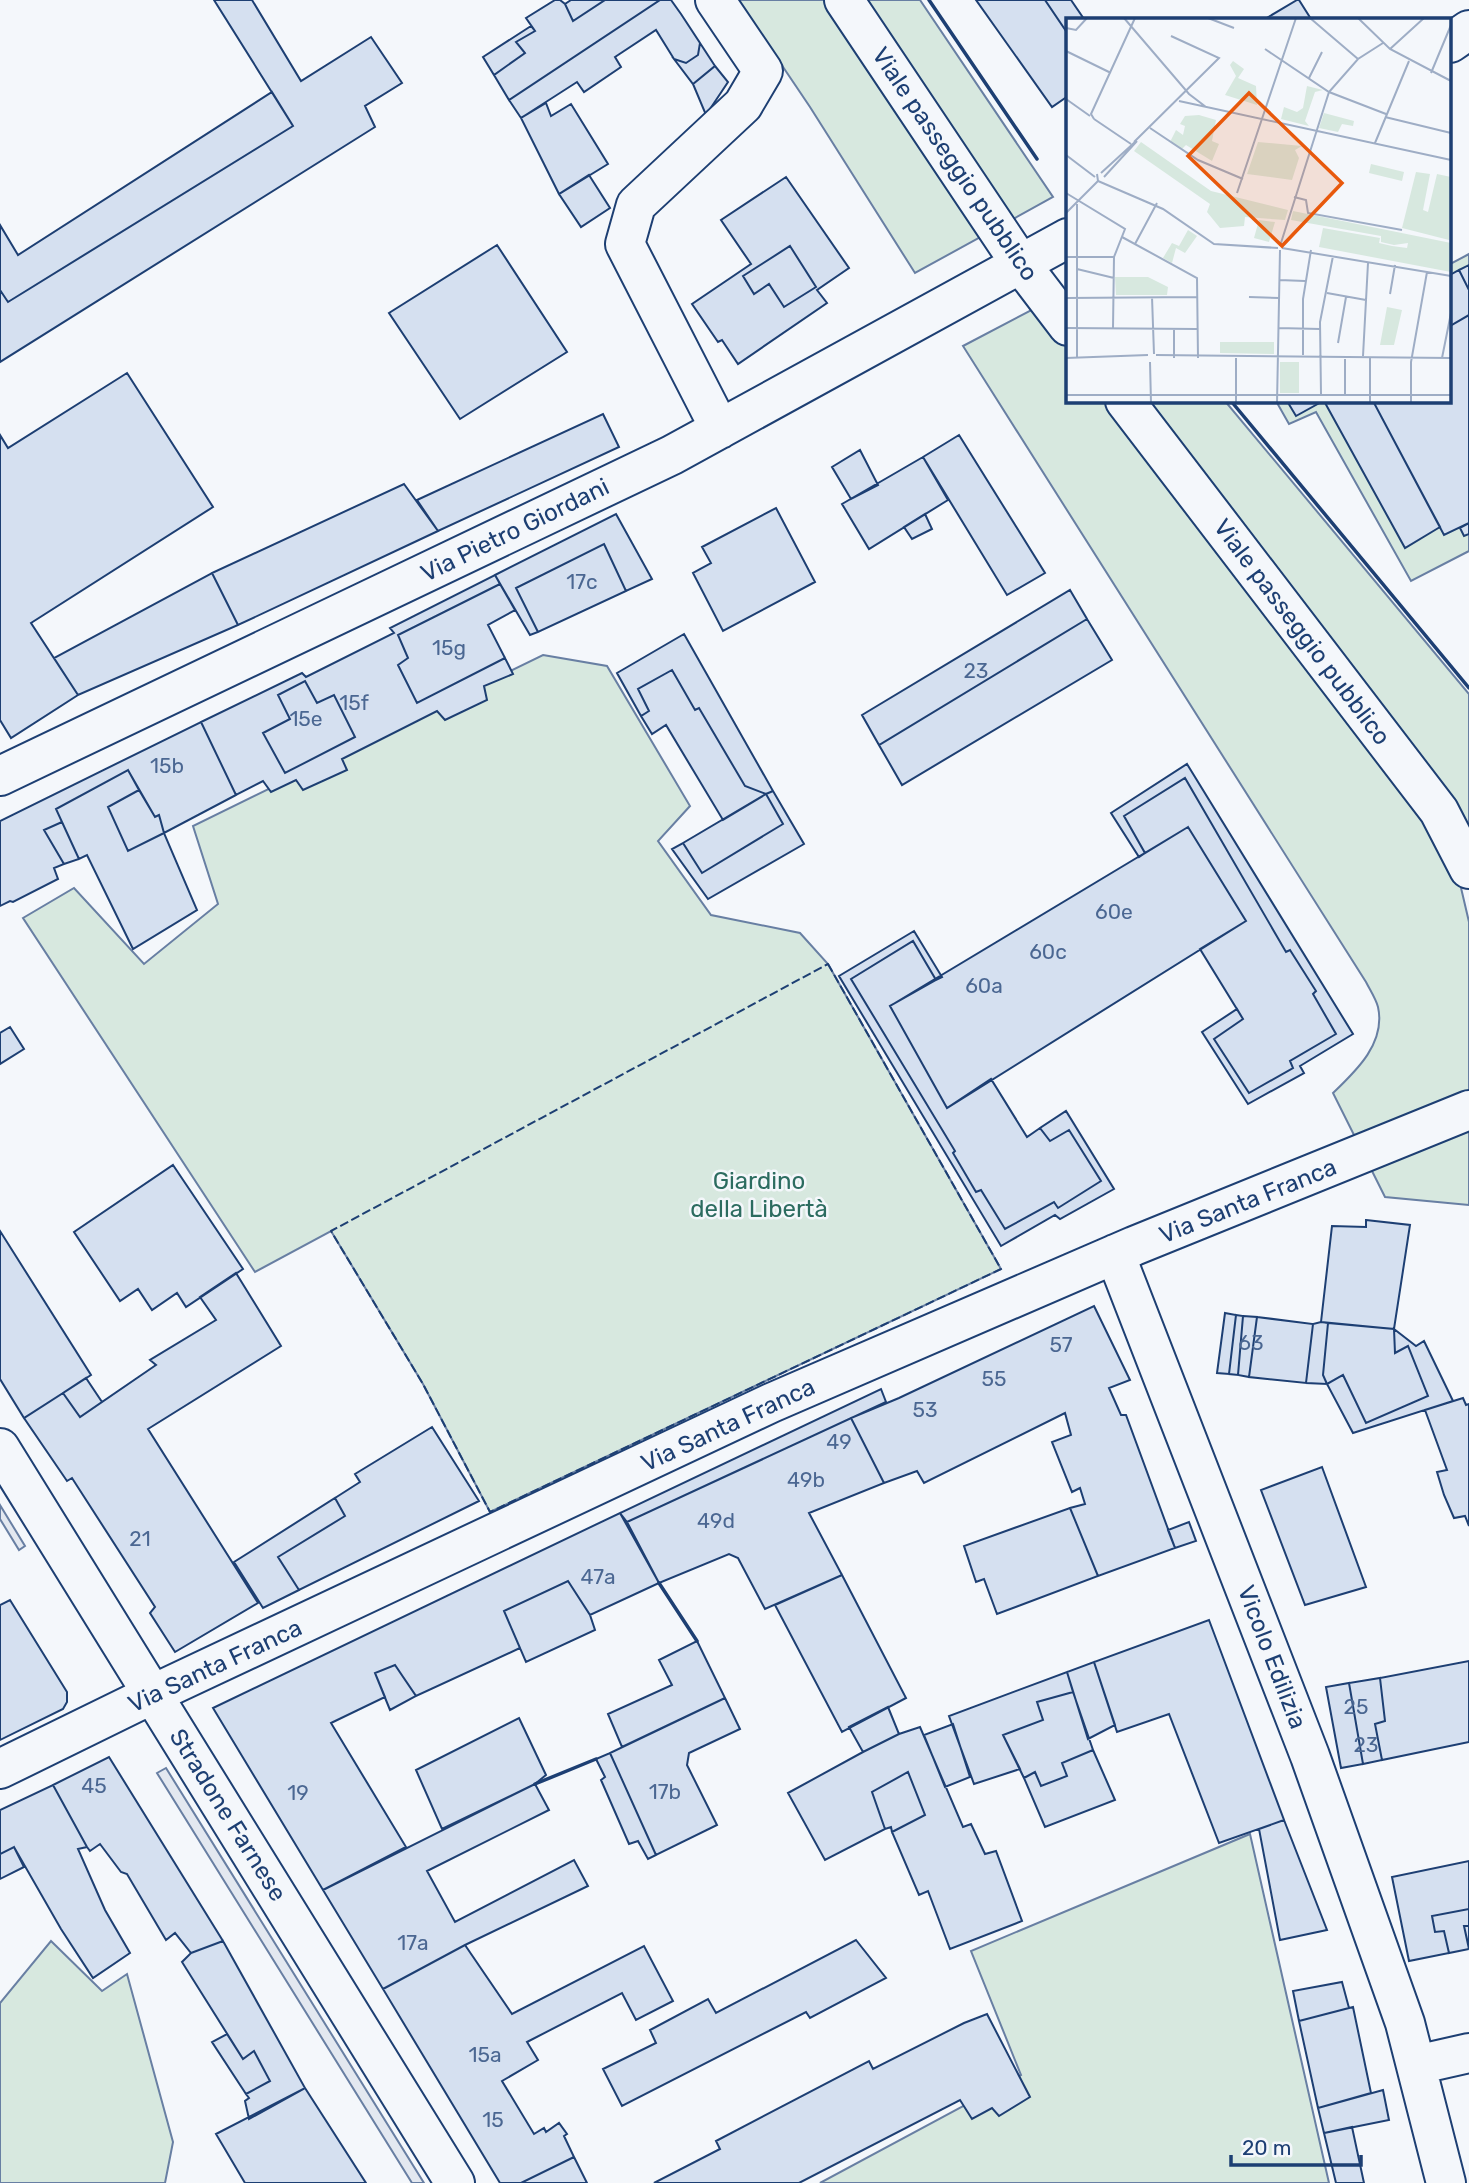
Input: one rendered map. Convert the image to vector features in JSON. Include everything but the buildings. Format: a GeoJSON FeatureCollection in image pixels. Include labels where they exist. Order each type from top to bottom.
{"type":"FeatureCollection","features":[{"type":"Feature","properties":{"kind":"street"},"geometry":{"type":"LineString","coordinates":[[715,0],[762,71],[743,105],[636,205],[625,244],[720,429]]}},
{"type":"Feature","properties":{"kind":"street","name":"Viale passeggio pubblico"},"geometry":{"type":"LineString","coordinates":[[844,0],[1020,263],[1066,323]]}},
{"type":"Feature","properties":{"kind":"street"},"geometry":{"type":"LineString","coordinates":[[1452,42],[1469,30]]}},
{"type":"Feature","properties":{"kind":"street","name":"Via Pietro Giordani"},"geometry":{"type":"LineString","coordinates":[[0,776],[672,455],[1066,239]]}},
{"type":"Feature","properties":{"kind":"street","name":"Viale passeggio pubblico"},"geometry":{"type":"LineString","coordinates":[[1126,402],[1439,811],[1469,869]]}},
{"type":"Feature","properties":{"kind":"street","name":"Via Santa Franca"},"geometry":{"type":"LineString","coordinates":[[0,1769],[153,1694],[771,1403],[1115,1254],[1469,1110]]}},
{"type":"Feature","properties":{"kind":"street","name":"Vicolo Edilizia"},"geometry":{"type":"LineString","coordinates":[[1115,1254],[1310,1756],[1405,2024],[1446,2183]]}},
{"type":"Feature","properties":{"kind":"street","name":"Stradone Farnese"},"geometry":{"type":"LineString","coordinates":[[0,1448],[455,2183]]}},
{"type":"Feature","properties":{"kind":"street"},"geometry":{"type":"LineString","coordinates":[[1416,2065],[1469,2053]]}},
{"type":"Feature","properties":{"kind":"green space"},"geometry":{"type":"Polygon","coordinates":[[[738,0],[920,0],[1053,197],[915,273],[810,107],[738,0]]]}},
{"type":"Feature","properties":{"kind":"green space"},"geometry":{"type":"Polygon","coordinates":[[[1469,254],[1469,551],[1411,581],[1316,412],[1289,424],[1277,402],[1452,402],[1452,263],[1469,254]]]}},
{"type":"Feature","properties":{"kind":"green space"},"geometry":{"type":"Polygon","coordinates":[[[1066,292],[1066,402],[1226,402],[1469,694],[1469,831],[1458,875],[1469,922],[1469,1205],[1385,1197],[1333,1093],[1359,1066],[1378,1033],[1378,1007],[1374,998],[963,346],[1066,292]]]}},
{"type":"Feature","properties":{"kind":"green space","name":"Giardino della Libertà"},"geometry":{"type":"Polygon","coordinates":[[[543,655],[607,666],[690,806],[658,841],[711,915],[800,933],[828,964],[1001,1269],[490,1512],[423,1384],[331,1231],[255,1272],[23,918],[74,888],[144,964],[218,904],[193,826],[543,655]]]}},
{"type":"Feature","properties":{"kind":"green space"},"geometry":{"type":"Polygon","coordinates":[[[1250,1834],[1329,2183],[820,2183],[1021,2075],[971,1951],[1250,1834]]]}},
{"type":"Feature","properties":{"kind":"green space"},"geometry":{"type":"Polygon","coordinates":[[[51,1941],[102,1991],[127,1974],[173,2142],[165,2183],[0,2183],[0,2003],[51,1941]]]}},
{"type":"Feature","properties":{"kind":"shaded area"},"geometry":{"type":"Polygon","coordinates":[[[0,1505],[25,1546],[19,1550],[0,1519],[0,1505]]]}},
{"type":"Feature","properties":{"kind":"shaded area"},"geometry":{"type":"Polygon","coordinates":[[[166,1768],[424,2183],[412,2183],[157,1773],[166,1768]]]}},
{"type":"Feature","properties":{"kind":"fence"},"geometry":{"type":"LineString","coordinates":[[828,964],[1001,1269],[490,1512],[423,1384],[331,1231],[828,964]]}},
{"type":"Feature","properties":{"kind":"wall"},"geometry":{"type":"LineString","coordinates":[[929,0],[1037,159]]}},
{"type":"Feature","properties":{"kind":"wall"},"geometry":{"type":"LineString","coordinates":[[1232,402],[1469,688]]}},
{"type":"Feature","properties":{"kind":"wall"},"geometry":{"type":"LineString","coordinates":[[659,1583],[697,1641]]}},
{"type":"Feature","properties":{"kind":"wall"},"geometry":{"type":"LineString","coordinates":[[535,1784],[596,1759]]}}]}
